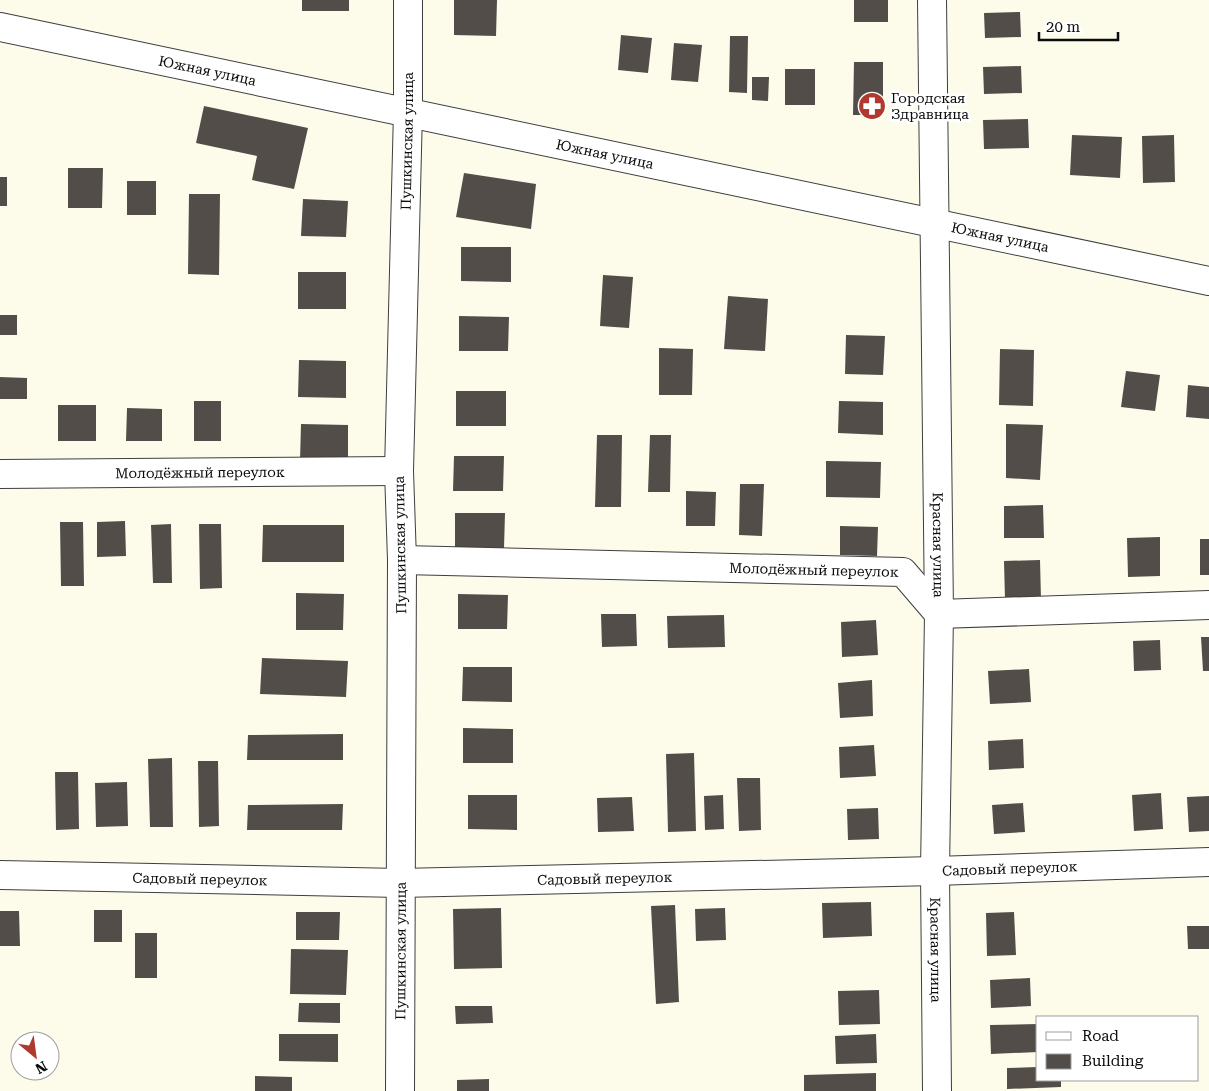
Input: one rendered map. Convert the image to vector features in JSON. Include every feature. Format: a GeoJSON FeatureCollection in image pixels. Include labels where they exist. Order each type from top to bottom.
{"type":"FeatureCollection","features":[{"type":"Feature","properties":{"kind":"street","name":"Пушкинская улица"},"geometry":{"type":"LineString","coordinates":[[400,1091],[402,560],[399,470],[408,112],[408,0]]}},
{"type":"Feature","properties":{"kind":"street","name":"Красная улица"},"geometry":{"type":"LineString","coordinates":[[932,0],[932,223],[938,614],[935,871],[937,1091]]}},
{"type":"Feature","properties":{"kind":"street","name":"Южная улица"},"geometry":{"type":"LineString","coordinates":[[0,27],[1209,281]]}},
{"type":"Feature","properties":{"kind":"street","name":"Молодёжный переулок"},"geometry":{"type":"LineString","coordinates":[[0,474],[399,470]]}},
{"type":"Feature","properties":{"kind":"street","name":"Молодёжный переулок"},"geometry":{"type":"LineString","coordinates":[[402,560],[903,572],[938,614]]}},
{"type":"Feature","properties":{"kind":"street"},"geometry":{"type":"LineString","coordinates":[[938,614],[1209,605]]}},
{"type":"Feature","properties":{"kind":"street","name":"Садовый переулок"},"geometry":{"type":"LineString","coordinates":[[0,875],[400,883],[935,871],[1209,862]]}},
{"type":"Feature","properties":{"kind":"building"},"geometry":{"type":"Polygon","coordinates":[[[302,0],[349,0],[349,11],[302,11],[302,0]]]}},
{"type":"Feature","properties":{"kind":"building"},"geometry":{"type":"Polygon","coordinates":[[[454,0],[497,0],[496,36],[454,35],[454,0]]]}},
{"type":"Feature","properties":{"kind":"building"},"geometry":{"type":"Polygon","coordinates":[[[854,0],[888,0],[888,22],[854,22],[854,0]]]}},
{"type":"Feature","properties":{"kind":"building"},"geometry":{"type":"Polygon","coordinates":[[[1020,12],[1021,37],[985,38],[984,13],[1020,12]]]}},
{"type":"Feature","properties":{"kind":"building"},"geometry":{"type":"Polygon","coordinates":[[[621,35],[652,38],[648,73],[618,70],[621,35]]]}},
{"type":"Feature","properties":{"kind":"building"},"geometry":{"type":"Polygon","coordinates":[[[730,36],[748,36],[747,93],[729,92],[730,36]]]}},
{"type":"Feature","properties":{"kind":"building"},"geometry":{"type":"Polygon","coordinates":[[[674,43],[702,45],[698,82],[671,80],[674,43]]]}},
{"type":"Feature","properties":{"kind":"building"},"geometry":{"type":"Polygon","coordinates":[[[854,62],[883,62],[883,115],[853,115],[854,62]]]}},
{"type":"Feature","properties":{"kind":"building"},"geometry":{"type":"Polygon","coordinates":[[[1021,66],[1022,93],[984,94],[983,67],[1021,66]]]}},
{"type":"Feature","properties":{"kind":"building"},"geometry":{"type":"Polygon","coordinates":[[[785,69],[815,69],[815,105],[785,105],[785,69]]]}},
{"type":"Feature","properties":{"kind":"building"},"geometry":{"type":"Polygon","coordinates":[[[752,77],[769,77],[768,101],[752,100],[752,77]]]}},
{"type":"Feature","properties":{"kind":"building"},"geometry":{"type":"Polygon","coordinates":[[[204,106],[308,128],[294,189],[252,180],[257,156],[196,143],[204,106]]]}},
{"type":"Feature","properties":{"kind":"building"},"geometry":{"type":"Polygon","coordinates":[[[1028,119],[1029,148],[984,149],[983,120],[1028,119]]]}},
{"type":"Feature","properties":{"kind":"building"},"geometry":{"type":"Polygon","coordinates":[[[1072,135],[1122,137],[1120,178],[1070,175],[1072,135]]]}},
{"type":"Feature","properties":{"kind":"building"},"geometry":{"type":"Polygon","coordinates":[[[1174,135],[1175,182],[1143,183],[1142,136],[1174,135]]]}},
{"type":"Feature","properties":{"kind":"building"},"geometry":{"type":"Polygon","coordinates":[[[68,168],[103,168],[102,208],[68,208],[68,168]]]}},
{"type":"Feature","properties":{"kind":"building"},"geometry":{"type":"Polygon","coordinates":[[[464,173],[536,184],[531,229],[456,217],[464,173]]]}},
{"type":"Feature","properties":{"kind":"building"},"geometry":{"type":"Polygon","coordinates":[[[0,177],[7,177],[7,206],[0,206],[0,177]]]}},
{"type":"Feature","properties":{"kind":"building"},"geometry":{"type":"Polygon","coordinates":[[[127,181],[156,181],[156,215],[127,215],[127,181]]]}},
{"type":"Feature","properties":{"kind":"building"},"geometry":{"type":"Polygon","coordinates":[[[189,194],[220,194],[219,275],[188,274],[189,194]]]}},
{"type":"Feature","properties":{"kind":"building"},"geometry":{"type":"Polygon","coordinates":[[[303,199],[348,201],[346,237],[301,236],[303,199]]]}},
{"type":"Feature","properties":{"kind":"building"},"geometry":{"type":"Polygon","coordinates":[[[461,247],[511,247],[511,282],[461,281],[461,247]]]}},
{"type":"Feature","properties":{"kind":"building"},"geometry":{"type":"Polygon","coordinates":[[[298,272],[346,272],[346,309],[298,309],[298,272]]]}},
{"type":"Feature","properties":{"kind":"building"},"geometry":{"type":"Polygon","coordinates":[[[603,275],[633,277],[629,328],[600,326],[603,275]]]}},
{"type":"Feature","properties":{"kind":"building"},"geometry":{"type":"Polygon","coordinates":[[[728,296],[768,299],[765,351],[724,349],[728,296]]]}},
{"type":"Feature","properties":{"kind":"building"},"geometry":{"type":"Polygon","coordinates":[[[0,315],[17,315],[17,335],[0,335],[0,315]]]}},
{"type":"Feature","properties":{"kind":"building"},"geometry":{"type":"Polygon","coordinates":[[[459,316],[509,317],[508,351],[459,351],[459,316]]]}},
{"type":"Feature","properties":{"kind":"building"},"geometry":{"type":"Polygon","coordinates":[[[846,335],[885,336],[883,375],[845,374],[846,335]]]}},
{"type":"Feature","properties":{"kind":"building"},"geometry":{"type":"Polygon","coordinates":[[[659,348],[693,349],[692,395],[659,395],[659,348]]]}},
{"type":"Feature","properties":{"kind":"building"},"geometry":{"type":"Polygon","coordinates":[[[1000,349],[1034,350],[1033,406],[999,405],[1000,349]]]}},
{"type":"Feature","properties":{"kind":"building"},"geometry":{"type":"Polygon","coordinates":[[[299,360],[346,361],[346,398],[298,397],[299,360]]]}},
{"type":"Feature","properties":{"kind":"building"},"geometry":{"type":"Polygon","coordinates":[[[1126,371],[1160,375],[1155,411],[1121,407],[1126,371]]]}},
{"type":"Feature","properties":{"kind":"building"},"geometry":{"type":"Polygon","coordinates":[[[0,377],[27,378],[27,399],[0,399],[0,377]]]}},
{"type":"Feature","properties":{"kind":"building"},"geometry":{"type":"Polygon","coordinates":[[[1188,385],[1209,387],[1209,419],[1186,417],[1188,385]]]}},
{"type":"Feature","properties":{"kind":"building"},"geometry":{"type":"Polygon","coordinates":[[[456,391],[506,391],[506,426],[456,426],[456,391]]]}},
{"type":"Feature","properties":{"kind":"building"},"geometry":{"type":"Polygon","coordinates":[[[194,401],[221,401],[221,441],[194,441],[194,401]]]}},
{"type":"Feature","properties":{"kind":"building"},"geometry":{"type":"Polygon","coordinates":[[[839,401],[883,402],[883,435],[838,433],[839,401]]]}},
{"type":"Feature","properties":{"kind":"building"},"geometry":{"type":"Polygon","coordinates":[[[58,405],[96,405],[96,441],[58,441],[58,405]]]}},
{"type":"Feature","properties":{"kind":"building"},"geometry":{"type":"Polygon","coordinates":[[[127,408],[162,409],[162,441],[126,441],[127,408]]]}},
{"type":"Feature","properties":{"kind":"building"},"geometry":{"type":"Polygon","coordinates":[[[301,424],[348,425],[348,462],[300,461],[301,424]]]}},
{"type":"Feature","properties":{"kind":"building"},"geometry":{"type":"Polygon","coordinates":[[[1006,424],[1043,425],[1040,480],[1006,478],[1006,424]]]}},
{"type":"Feature","properties":{"kind":"building"},"geometry":{"type":"Polygon","coordinates":[[[597,435],[622,435],[621,507],[595,507],[597,435]]]}},
{"type":"Feature","properties":{"kind":"building"},"geometry":{"type":"Polygon","coordinates":[[[650,435],[671,435],[670,492],[648,492],[650,435]]]}},
{"type":"Feature","properties":{"kind":"building"},"geometry":{"type":"Polygon","coordinates":[[[454,456],[504,456],[503,491],[453,491],[454,456]]]}},
{"type":"Feature","properties":{"kind":"building"},"geometry":{"type":"Polygon","coordinates":[[[826,461],[881,462],[880,498],[826,497],[826,461]]]}},
{"type":"Feature","properties":{"kind":"building"},"geometry":{"type":"Polygon","coordinates":[[[740,484],[764,484],[762,536],[739,535],[740,484]]]}},
{"type":"Feature","properties":{"kind":"building"},"geometry":{"type":"Polygon","coordinates":[[[686,491],[716,492],[715,526],[686,526],[686,491]]]}},
{"type":"Feature","properties":{"kind":"building"},"geometry":{"type":"Polygon","coordinates":[[[1043,505],[1044,538],[1004,538],[1004,506],[1043,505]]]}},
{"type":"Feature","properties":{"kind":"building"},"geometry":{"type":"Polygon","coordinates":[[[455,513],[505,513],[504,548],[455,547],[455,513]]]}},
{"type":"Feature","properties":{"kind":"building"},"geometry":{"type":"Polygon","coordinates":[[[125,521],[126,556],[97,557],[97,522],[125,521]]]}},
{"type":"Feature","properties":{"kind":"building"},"geometry":{"type":"Polygon","coordinates":[[[60,522],[83,522],[84,586],[61,586],[60,522]]]}},
{"type":"Feature","properties":{"kind":"building"},"geometry":{"type":"Polygon","coordinates":[[[171,524],[172,583],[153,583],[151,525],[171,524]]]}},
{"type":"Feature","properties":{"kind":"building"},"geometry":{"type":"Polygon","coordinates":[[[199,524],[221,524],[222,588],[200,589],[199,524]]]}},
{"type":"Feature","properties":{"kind":"building"},"geometry":{"type":"Polygon","coordinates":[[[263,525],[344,525],[344,562],[262,562],[263,525]]]}},
{"type":"Feature","properties":{"kind":"building"},"geometry":{"type":"Polygon","coordinates":[[[840,526],[878,527],[877,556],[840,555],[840,526]]]}},
{"type":"Feature","properties":{"kind":"building"},"geometry":{"type":"Polygon","coordinates":[[[1160,537],[1160,576],[1128,577],[1127,538],[1160,537]]]}},
{"type":"Feature","properties":{"kind":"building"},"geometry":{"type":"Polygon","coordinates":[[[1200,539],[1209,539],[1209,575],[1200,575],[1200,539]]]}},
{"type":"Feature","properties":{"kind":"building"},"geometry":{"type":"Polygon","coordinates":[[[1040,560],[1041,599],[1005,600],[1004,561],[1040,560]]]}},
{"type":"Feature","properties":{"kind":"building"},"geometry":{"type":"Polygon","coordinates":[[[296,593],[344,594],[343,630],[296,630],[296,593]]]}},
{"type":"Feature","properties":{"kind":"building"},"geometry":{"type":"Polygon","coordinates":[[[458,594],[508,595],[507,629],[458,629],[458,594]]]}},
{"type":"Feature","properties":{"kind":"building"},"geometry":{"type":"Polygon","coordinates":[[[601,614],[636,614],[637,646],[602,647],[601,614]]]}},
{"type":"Feature","properties":{"kind":"building"},"geometry":{"type":"Polygon","coordinates":[[[724,615],[725,647],[668,648],[667,616],[724,615]]]}},
{"type":"Feature","properties":{"kind":"building"},"geometry":{"type":"Polygon","coordinates":[[[876,620],[878,655],[842,657],[841,622],[876,620]]]}},
{"type":"Feature","properties":{"kind":"building"},"geometry":{"type":"Polygon","coordinates":[[[1201,637],[1209,637],[1209,671],[1203,671],[1201,637]]]}},
{"type":"Feature","properties":{"kind":"building"},"geometry":{"type":"Polygon","coordinates":[[[1160,640],[1161,670],[1134,671],[1133,641],[1160,640]]]}},
{"type":"Feature","properties":{"kind":"building"},"geometry":{"type":"Polygon","coordinates":[[[262,658],[348,661],[346,697],[260,694],[262,658]]]}},
{"type":"Feature","properties":{"kind":"building"},"geometry":{"type":"Polygon","coordinates":[[[463,667],[512,667],[512,702],[462,701],[463,667]]]}},
{"type":"Feature","properties":{"kind":"building"},"geometry":{"type":"Polygon","coordinates":[[[1029,669],[1031,702],[990,704],[988,671],[1029,669]]]}},
{"type":"Feature","properties":{"kind":"building"},"geometry":{"type":"Polygon","coordinates":[[[872,680],[873,716],[840,718],[838,683],[872,680]]]}},
{"type":"Feature","properties":{"kind":"building"},"geometry":{"type":"Polygon","coordinates":[[[463,728],[513,729],[513,763],[463,763],[463,728]]]}},
{"type":"Feature","properties":{"kind":"building"},"geometry":{"type":"Polygon","coordinates":[[[343,734],[343,760],[247,760],[248,735],[343,734]]]}},
{"type":"Feature","properties":{"kind":"building"},"geometry":{"type":"Polygon","coordinates":[[[1023,739],[1024,768],[989,770],[988,741],[1023,739]]]}},
{"type":"Feature","properties":{"kind":"building"},"geometry":{"type":"Polygon","coordinates":[[[874,745],[876,776],[840,778],[839,747],[874,745]]]}},
{"type":"Feature","properties":{"kind":"building"},"geometry":{"type":"Polygon","coordinates":[[[694,753],[696,831],[668,832],[666,754],[694,753]]]}},
{"type":"Feature","properties":{"kind":"building"},"geometry":{"type":"Polygon","coordinates":[[[172,758],[173,827],[150,827],[148,759],[172,758]]]}},
{"type":"Feature","properties":{"kind":"building"},"geometry":{"type":"Polygon","coordinates":[[[198,761],[218,761],[219,826],[199,827],[198,761]]]}},
{"type":"Feature","properties":{"kind":"building"},"geometry":{"type":"Polygon","coordinates":[[[55,772],[78,772],[79,829],[56,830],[55,772]]]}},
{"type":"Feature","properties":{"kind":"building"},"geometry":{"type":"Polygon","coordinates":[[[737,778],[760,778],[761,830],[739,831],[737,778]]]}},
{"type":"Feature","properties":{"kind":"building"},"geometry":{"type":"Polygon","coordinates":[[[127,782],[128,826],[96,827],[95,783],[127,782]]]}},
{"type":"Feature","properties":{"kind":"building"},"geometry":{"type":"Polygon","coordinates":[[[1161,793],[1163,829],[1134,831],[1132,795],[1161,793]]]}},
{"type":"Feature","properties":{"kind":"building"},"geometry":{"type":"Polygon","coordinates":[[[468,795],[517,795],[517,830],[468,829],[468,795]]]}},
{"type":"Feature","properties":{"kind":"building"},"geometry":{"type":"Polygon","coordinates":[[[723,795],[724,829],[705,830],[704,796],[723,795]]]}},
{"type":"Feature","properties":{"kind":"building"},"geometry":{"type":"Polygon","coordinates":[[[1209,796],[1209,831],[1189,832],[1187,797],[1209,796]]]}},
{"type":"Feature","properties":{"kind":"building"},"geometry":{"type":"Polygon","coordinates":[[[632,797],[634,831],[598,832],[597,798],[632,797]]]}},
{"type":"Feature","properties":{"kind":"building"},"geometry":{"type":"Polygon","coordinates":[[[1023,803],[1025,832],[994,834],[992,805],[1023,803]]]}},
{"type":"Feature","properties":{"kind":"building"},"geometry":{"type":"Polygon","coordinates":[[[343,804],[342,830],[247,830],[248,805],[343,804]]]}},
{"type":"Feature","properties":{"kind":"building"},"geometry":{"type":"Polygon","coordinates":[[[878,808],[879,839],[848,840],[847,809],[878,808]]]}},
{"type":"Feature","properties":{"kind":"building"},"geometry":{"type":"Polygon","coordinates":[[[871,902],[872,936],[823,938],[822,903],[871,902]]]}},
{"type":"Feature","properties":{"kind":"building"},"geometry":{"type":"Polygon","coordinates":[[[675,905],[679,1002],[656,1004],[651,906],[675,905]]]}},
{"type":"Feature","properties":{"kind":"building"},"geometry":{"type":"Polygon","coordinates":[[[501,908],[502,968],[454,969],[453,909],[501,908]]]}},
{"type":"Feature","properties":{"kind":"building"},"geometry":{"type":"Polygon","coordinates":[[[725,908],[726,940],[696,941],[695,909],[725,908]]]}},
{"type":"Feature","properties":{"kind":"building"},"geometry":{"type":"Polygon","coordinates":[[[94,910],[122,910],[122,942],[94,942],[94,910]]]}},
{"type":"Feature","properties":{"kind":"building"},"geometry":{"type":"Polygon","coordinates":[[[0,911],[19,911],[20,946],[0,946],[0,911]]]}},
{"type":"Feature","properties":{"kind":"building"},"geometry":{"type":"Polygon","coordinates":[[[296,912],[340,912],[339,940],[296,940],[296,912]]]}},
{"type":"Feature","properties":{"kind":"building"},"geometry":{"type":"Polygon","coordinates":[[[1014,912],[1016,955],[987,956],[986,913],[1014,912]]]}},
{"type":"Feature","properties":{"kind":"building"},"geometry":{"type":"Polygon","coordinates":[[[1187,926],[1209,926],[1209,949],[1188,949],[1187,926]]]}},
{"type":"Feature","properties":{"kind":"building"},"geometry":{"type":"Polygon","coordinates":[[[135,933],[157,933],[157,978],[135,978],[135,933]]]}},
{"type":"Feature","properties":{"kind":"building"},"geometry":{"type":"Polygon","coordinates":[[[291,949],[348,950],[346,995],[290,994],[291,949]]]}},
{"type":"Feature","properties":{"kind":"building"},"geometry":{"type":"Polygon","coordinates":[[[1030,978],[1031,1006],[991,1008],[990,980],[1030,978]]]}},
{"type":"Feature","properties":{"kind":"building"},"geometry":{"type":"Polygon","coordinates":[[[879,990],[880,1024],[839,1025],[838,991],[879,990]]]}},
{"type":"Feature","properties":{"kind":"building"},"geometry":{"type":"Polygon","coordinates":[[[299,1003],[340,1003],[340,1023],[298,1022],[299,1003]]]}},
{"type":"Feature","properties":{"kind":"building"},"geometry":{"type":"Polygon","coordinates":[[[455,1006],[492,1006],[493,1023],[456,1024],[455,1006]]]}},
{"type":"Feature","properties":{"kind":"building"},"geometry":{"type":"Polygon","coordinates":[[[1036,1024],[1036,1052],[991,1054],[990,1025],[1036,1024]]]}},
{"type":"Feature","properties":{"kind":"building"},"geometry":{"type":"Polygon","coordinates":[[[279,1034],[338,1034],[338,1062],[279,1061],[279,1034]]]}},
{"type":"Feature","properties":{"kind":"building"},"geometry":{"type":"Polygon","coordinates":[[[876,1034],[877,1063],[836,1064],[835,1036],[876,1034]]]}},
{"type":"Feature","properties":{"kind":"building"},"geometry":{"type":"Polygon","coordinates":[[[1036,1067],[1036,1081],[1061,1081],[1061,1087],[1007,1089],[1007,1068],[1036,1067]]]}},
{"type":"Feature","properties":{"kind":"building"},"geometry":{"type":"Polygon","coordinates":[[[876,1073],[876,1091],[804,1091],[804,1075],[876,1073]]]}},
{"type":"Feature","properties":{"kind":"building"},"geometry":{"type":"Polygon","coordinates":[[[255,1076],[292,1077],[292,1091],[255,1091],[255,1076]]]}},
{"type":"Feature","properties":{"kind":"building"},"geometry":{"type":"Polygon","coordinates":[[[489,1079],[489,1091],[457,1091],[457,1080],[489,1079]]]}},
{"type":"Feature","properties":{"kind":"place","name":"Городская Здравница"},"geometry":{"type":"Point","coordinates":[872,106]}}]}
